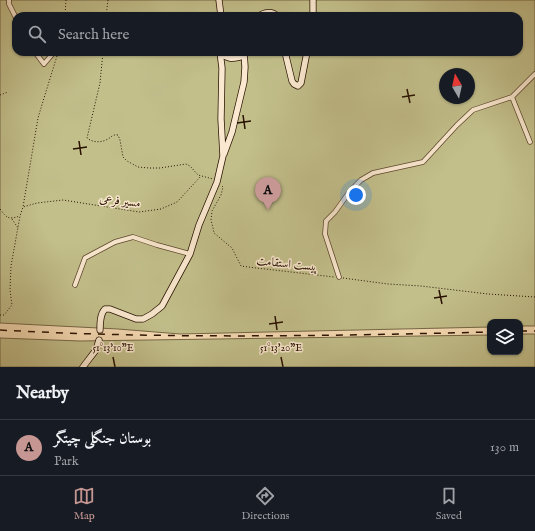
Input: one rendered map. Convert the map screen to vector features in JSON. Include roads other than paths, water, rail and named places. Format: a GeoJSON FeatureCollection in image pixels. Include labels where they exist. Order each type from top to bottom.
{"type":"FeatureCollection","features":[{"type":"Feature","properties":{"kind":"street"},"geometry":{"type":"LineString","coordinates":[[9,0],[13,12]]}},
{"type":"Feature","properties":{"kind":"street"},"geometry":{"type":"LineString","coordinates":[[219,0],[220,12]]}},
{"type":"Feature","properties":{"kind":"street"},"geometry":{"type":"LineString","coordinates":[[313,0],[313,12]]}},
{"type":"Feature","properties":{"kind":"street"},"geometry":{"type":"LineString","coordinates":[[38,56],[44,64],[51,56]]}},
{"type":"Feature","properties":{"kind":"street"},"geometry":{"type":"LineString","coordinates":[[220,56],[222,68],[221,119],[224,156]]}},
{"type":"Feature","properties":{"kind":"street"},"geometry":{"type":"LineString","coordinates":[[224,56],[226,58],[241,56]]}},
{"type":"Feature","properties":{"kind":"street"},"geometry":{"type":"LineString","coordinates":[[100,330],[100,320],[106,309],[110,309],[136,319],[143,319],[162,306],[190,254],[199,225],[217,182],[232,132],[244,82],[244,56]]}},
{"type":"Feature","properties":{"kind":"street"},"geometry":{"type":"LineString","coordinates":[[286,56],[292,81],[298,86],[301,83],[306,56]]}},
{"type":"Feature","properties":{"kind":"street"},"geometry":{"type":"LineString","coordinates":[[339,277],[325,234],[326,221],[335,212],[350,191],[361,180],[373,173],[423,162],[473,110],[512,97],[535,74]]}},
{"type":"Feature","properties":{"kind":"street"},"geometry":{"type":"LineString","coordinates":[[512,97],[530,142]]}},
{"type":"Feature","properties":{"kind":"street"},"geometry":{"type":"LineString","coordinates":[[75,285],[85,258],[115,242],[127,238],[133,237],[190,254]]}},
{"type":"Feature","properties":{"kind":"street"},"geometry":{"type":"LineString","coordinates":[[84,367],[96,350],[99,340]]}},
{"type":"Feature","properties":{"kind":"railway"},"geometry":{"type":"LineString","coordinates":[[0,330],[184,336],[368,335],[487,332]]}},
{"type":"Feature","properties":{"kind":"railway"},"geometry":{"type":"LineString","coordinates":[[523,331],[535,331]]}},
{"type":"Feature","properties":{"kind":"place","name":"بوستان جنگلی چیتگر"},"geometry":{"type":"Point","coordinates":[268,210]}}]}
